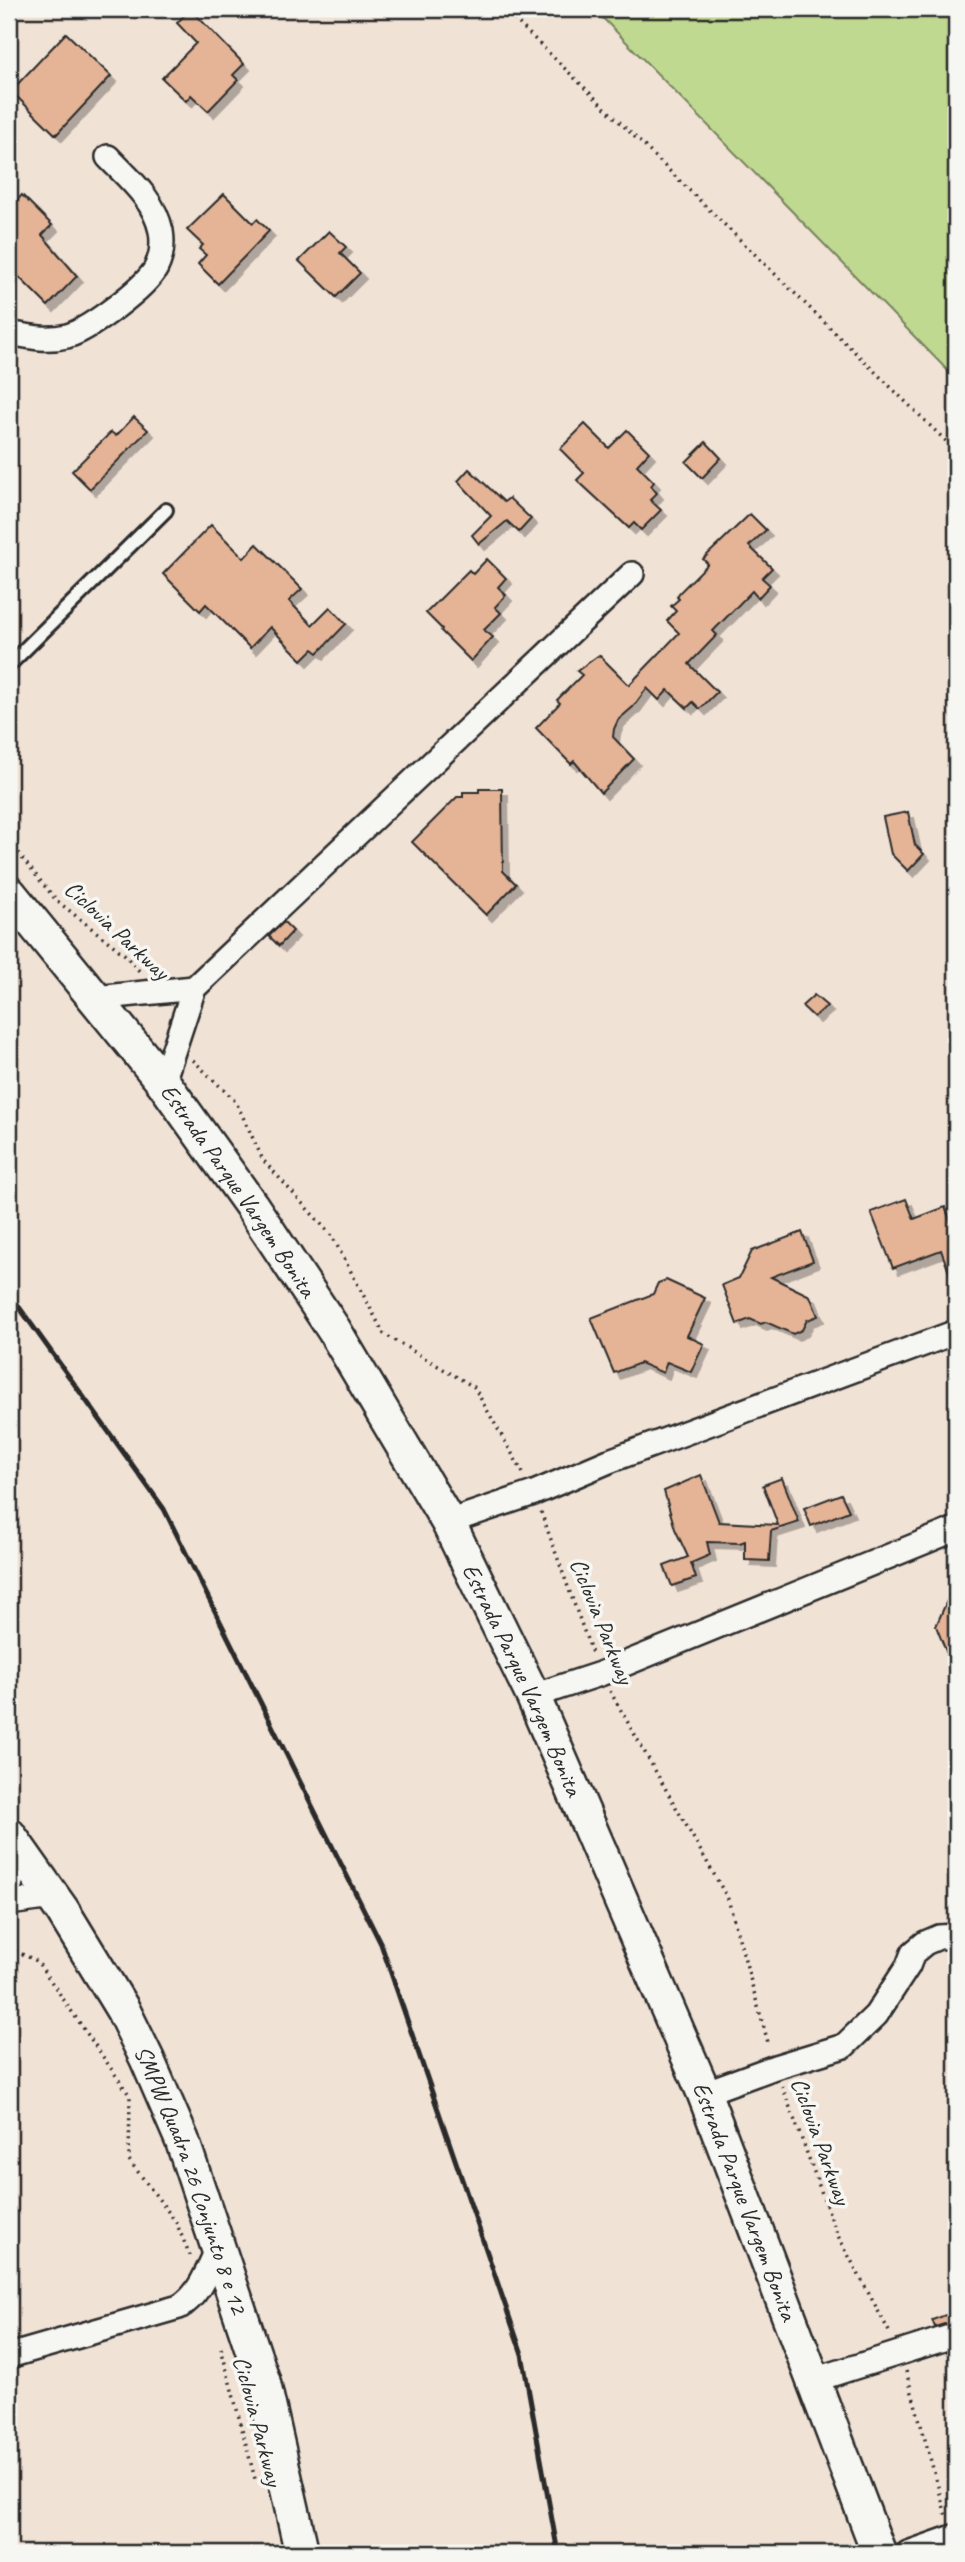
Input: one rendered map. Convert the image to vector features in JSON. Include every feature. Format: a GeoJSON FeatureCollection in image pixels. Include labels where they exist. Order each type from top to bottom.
{"type":"FeatureCollection","features":[{"type":"Feature","properties":{"kind":"main road","name":"Estrada Parque Vargem Bonita"},"geometry":{"type":"LineString","coordinates":[[9,893],[163,1082],[251,1205],[334,1330],[448,1522],[533,1696],[704,2093],[879,2553]]}},
{"type":"Feature","properties":{"kind":"main road","name":"SMPW Quadra 26 Conjunto 8 e 12"},"geometry":{"type":"LineString","coordinates":[[15,1842],[53,1897],[123,2010],[182,2140],[263,2381],[302,2553]]}},
{"type":"Feature","properties":{"kind":"street"},"geometry":{"type":"LineString","coordinates":[[9,333],[42,340],[70,335],[101,319],[156,270],[162,254],[157,217],[144,194],[108,158]]}},
{"type":"Feature","properties":{"kind":"street"},"geometry":{"type":"LineString","coordinates":[[163,1082],[194,988],[632,574]]}},
{"type":"Feature","properties":{"kind":"street"},"geometry":{"type":"LineString","coordinates":[[94,998],[194,988]]}},
{"type":"Feature","properties":{"kind":"street"},"geometry":{"type":"LineString","coordinates":[[448,1522],[534,1493],[609,1461],[956,1332]]}},
{"type":"Feature","properties":{"kind":"street"},"geometry":{"type":"LineString","coordinates":[[533,1696],[600,1674],[956,1529]]}},
{"type":"Feature","properties":{"kind":"street"},"geometry":{"type":"LineString","coordinates":[[9,1889],[15,1842]]}},
{"type":"Feature","properties":{"kind":"street"},"geometry":{"type":"LineString","coordinates":[[9,1903],[53,1897]]}},
{"type":"Feature","properties":{"kind":"street"},"geometry":{"type":"LineString","coordinates":[[704,2093],[844,2046],[876,2015],[908,1966],[913,1953],[925,1943],[939,1937],[956,1936]]}},
{"type":"Feature","properties":{"kind":"street"},"geometry":{"type":"LineString","coordinates":[[9,2356],[179,2307],[189,2301],[201,2283],[218,2248]]}},
{"type":"Feature","properties":{"kind":"street"},"geometry":{"type":"LineString","coordinates":[[814,2380],[956,2335]]}},
{"type":"Feature","properties":{"kind":"street"},"geometry":{"type":"LineString","coordinates":[[908,2553],[954,2536]]}},
{"type":"Feature","properties":{"kind":"lane"},"geometry":{"type":"LineString","coordinates":[[9,665],[166,510]]}},
{"type":"Feature","properties":{"kind":"path"},"geometry":{"type":"LineString","coordinates":[[504,9],[956,451]]}},
{"type":"Feature","properties":{"kind":"path","name":"Ciclovia Parkway"},"geometry":{"type":"LineString","coordinates":[[9,842],[56,900],[124,954],[159,992]]}},
{"type":"Feature","properties":{"kind":"path","name":"Ciclovia Parkway"},"geometry":{"type":"LineString","coordinates":[[184,1021],[189,1057],[236,1101],[263,1160],[332,1236],[384,1334],[474,1387],[534,1493],[600,1674],[728,1899],[775,2067],[837,2234],[901,2353],[954,2536]]}},
{"type":"Feature","properties":{"kind":"path"},"geometry":{"type":"LineString","coordinates":[[9,1948],[37,1961],[130,2096],[129,2160],[176,2222],[201,2283]]}},
{"type":"Feature","properties":{"kind":"path","name":"Ciclovia Parkway"},"geometry":{"type":"LineString","coordinates":[[220,2345],[258,2488]]}},
{"type":"Feature","properties":{"kind":"green space"},"geometry":{"type":"Polygon","coordinates":[[[594,9],[956,9],[956,379],[594,9]]]}},
{"type":"Feature","properties":{"kind":"building"},"geometry":{"type":"Polygon","coordinates":[[[190,9],[244,64],[233,75],[238,80],[208,111],[191,95],[186,101],[162,78],[196,43],[177,23],[190,9]]]}},
{"type":"Feature","properties":{"kind":"building"},"geometry":{"type":"Polygon","coordinates":[[[66,33],[111,76],[56,135],[11,91],[66,33]]]}},
{"type":"Feature","properties":{"kind":"building"},"geometry":{"type":"Polygon","coordinates":[[[224,194],[253,223],[257,219],[269,231],[218,284],[198,264],[206,255],[199,249],[203,245],[187,230],[224,194]]]}},
{"type":"Feature","properties":{"kind":"building"},"geometry":{"type":"Polygon","coordinates":[[[22,195],[52,225],[42,235],[77,276],[48,306],[9,267],[9,209],[22,195]]]}},
{"type":"Feature","properties":{"kind":"building"},"geometry":{"type":"Polygon","coordinates":[[[329,231],[346,247],[340,253],[360,273],[336,297],[299,261],[329,231]]]}},
{"type":"Feature","properties":{"kind":"building"},"geometry":{"type":"Polygon","coordinates":[[[134,417],[148,430],[90,489],[72,471],[111,432],[116,436],[134,417]]]}},
{"type":"Feature","properties":{"kind":"building"},"geometry":{"type":"Polygon","coordinates":[[[585,424],[609,448],[627,430],[649,452],[637,465],[654,482],[651,486],[657,493],[650,500],[661,510],[641,530],[634,523],[629,528],[577,480],[584,473],[560,449],[585,424]]]}},
{"type":"Feature","properties":{"kind":"building"},"geometry":{"type":"Polygon","coordinates":[[[706,442],[721,458],[702,478],[686,462],[706,442]]]}},
{"type":"Feature","properties":{"kind":"building"},"geometry":{"type":"Polygon","coordinates":[[[469,469],[504,502],[509,498],[531,519],[519,532],[507,521],[479,544],[472,535],[491,516],[458,481],[469,469]]]}},
{"type":"Feature","properties":{"kind":"building"},"geometry":{"type":"Polygon","coordinates":[[[750,514],[766,530],[749,546],[772,568],[762,578],[770,585],[758,598],[752,591],[713,631],[717,635],[689,664],[717,692],[700,709],[693,702],[687,708],[668,690],[659,700],[647,688],[633,707],[618,720],[614,729],[613,737],[634,759],[601,793],[574,761],[571,764],[536,728],[560,703],[557,700],[582,675],[577,671],[599,655],[629,685],[679,633],[667,621],[676,611],[671,606],[679,599],[679,593],[708,564],[703,559],[750,514]]]}},
{"type":"Feature","properties":{"kind":"building"},"geometry":{"type":"Polygon","coordinates":[[[211,525],[244,558],[257,544],[302,589],[289,601],[312,625],[330,607],[346,624],[318,653],[313,649],[302,660],[270,627],[250,648],[206,604],[200,611],[163,574],[211,525]]]}},
{"type":"Feature","properties":{"kind":"building"},"geometry":{"type":"Polygon","coordinates":[[[487,559],[506,578],[498,587],[506,595],[495,607],[501,613],[484,630],[493,637],[471,661],[426,613],[469,570],[473,574],[487,559]]]}},
{"type":"Feature","properties":{"kind":"building"},"geometry":{"type":"Polygon","coordinates":[[[479,789],[502,789],[503,871],[516,884],[486,915],[412,842],[457,797],[463,797],[463,792],[479,792],[479,789]]]}},
{"type":"Feature","properties":{"kind":"building"},"geometry":{"type":"Polygon","coordinates":[[[908,812],[915,845],[924,854],[908,871],[891,854],[883,817],[908,812]]]}},
{"type":"Feature","properties":{"kind":"building"},"geometry":{"type":"Polygon","coordinates":[[[284,922],[293,931],[279,946],[269,936],[284,922]]]}},
{"type":"Feature","properties":{"kind":"building"},"geometry":{"type":"Polygon","coordinates":[[[814,995],[827,1006],[814,1017],[802,1006],[814,995]]]}},
{"type":"Feature","properties":{"kind":"building"},"geometry":{"type":"Polygon","coordinates":[[[906,1199],[914,1219],[945,1207],[956,1236],[956,1285],[954,1286],[941,1250],[893,1268],[871,1212],[906,1199]]]}},
{"type":"Feature","properties":{"kind":"building"},"geometry":{"type":"Polygon","coordinates":[[[802,1232],[813,1261],[771,1277],[810,1296],[818,1316],[807,1320],[802,1330],[793,1334],[766,1322],[761,1324],[750,1319],[737,1324],[722,1285],[739,1278],[752,1251],[802,1232]]]}},
{"type":"Feature","properties":{"kind":"building"},"geometry":{"type":"Polygon","coordinates":[[[666,1280],[705,1298],[687,1336],[704,1344],[691,1372],[667,1362],[663,1373],[640,1363],[614,1373],[591,1318],[653,1294],[658,1283],[666,1280]]]}},
{"type":"Feature","properties":{"kind":"building"},"geometry":{"type":"Polygon","coordinates":[[[701,1475],[719,1522],[778,1525],[763,1485],[782,1478],[799,1522],[771,1531],[769,1561],[745,1560],[745,1541],[707,1542],[710,1555],[691,1563],[696,1578],[672,1586],[664,1566],[688,1557],[675,1529],[664,1491],[701,1475]]]}},
{"type":"Feature","properties":{"kind":"building"},"geometry":{"type":"Polygon","coordinates":[[[841,1494],[849,1511],[811,1526],[804,1508],[841,1494]]]}},
{"type":"Feature","properties":{"kind":"building"},"geometry":{"type":"Polygon","coordinates":[[[956,1580],[956,1674],[955,1674],[936,1626],[956,1580]]]}},
{"type":"Feature","properties":{"kind":"building"},"geometry":{"type":"Polygon","coordinates":[[[951,2313],[954,2321],[935,2327],[932,2320],[951,2313]]]}},
{"type":"Feature","properties":{"kind":"railway"},"geometry":{"type":"LineString","coordinates":[[9,1293],[164,1509],[381,1944],[522,2354],[558,2553]]}}]}
